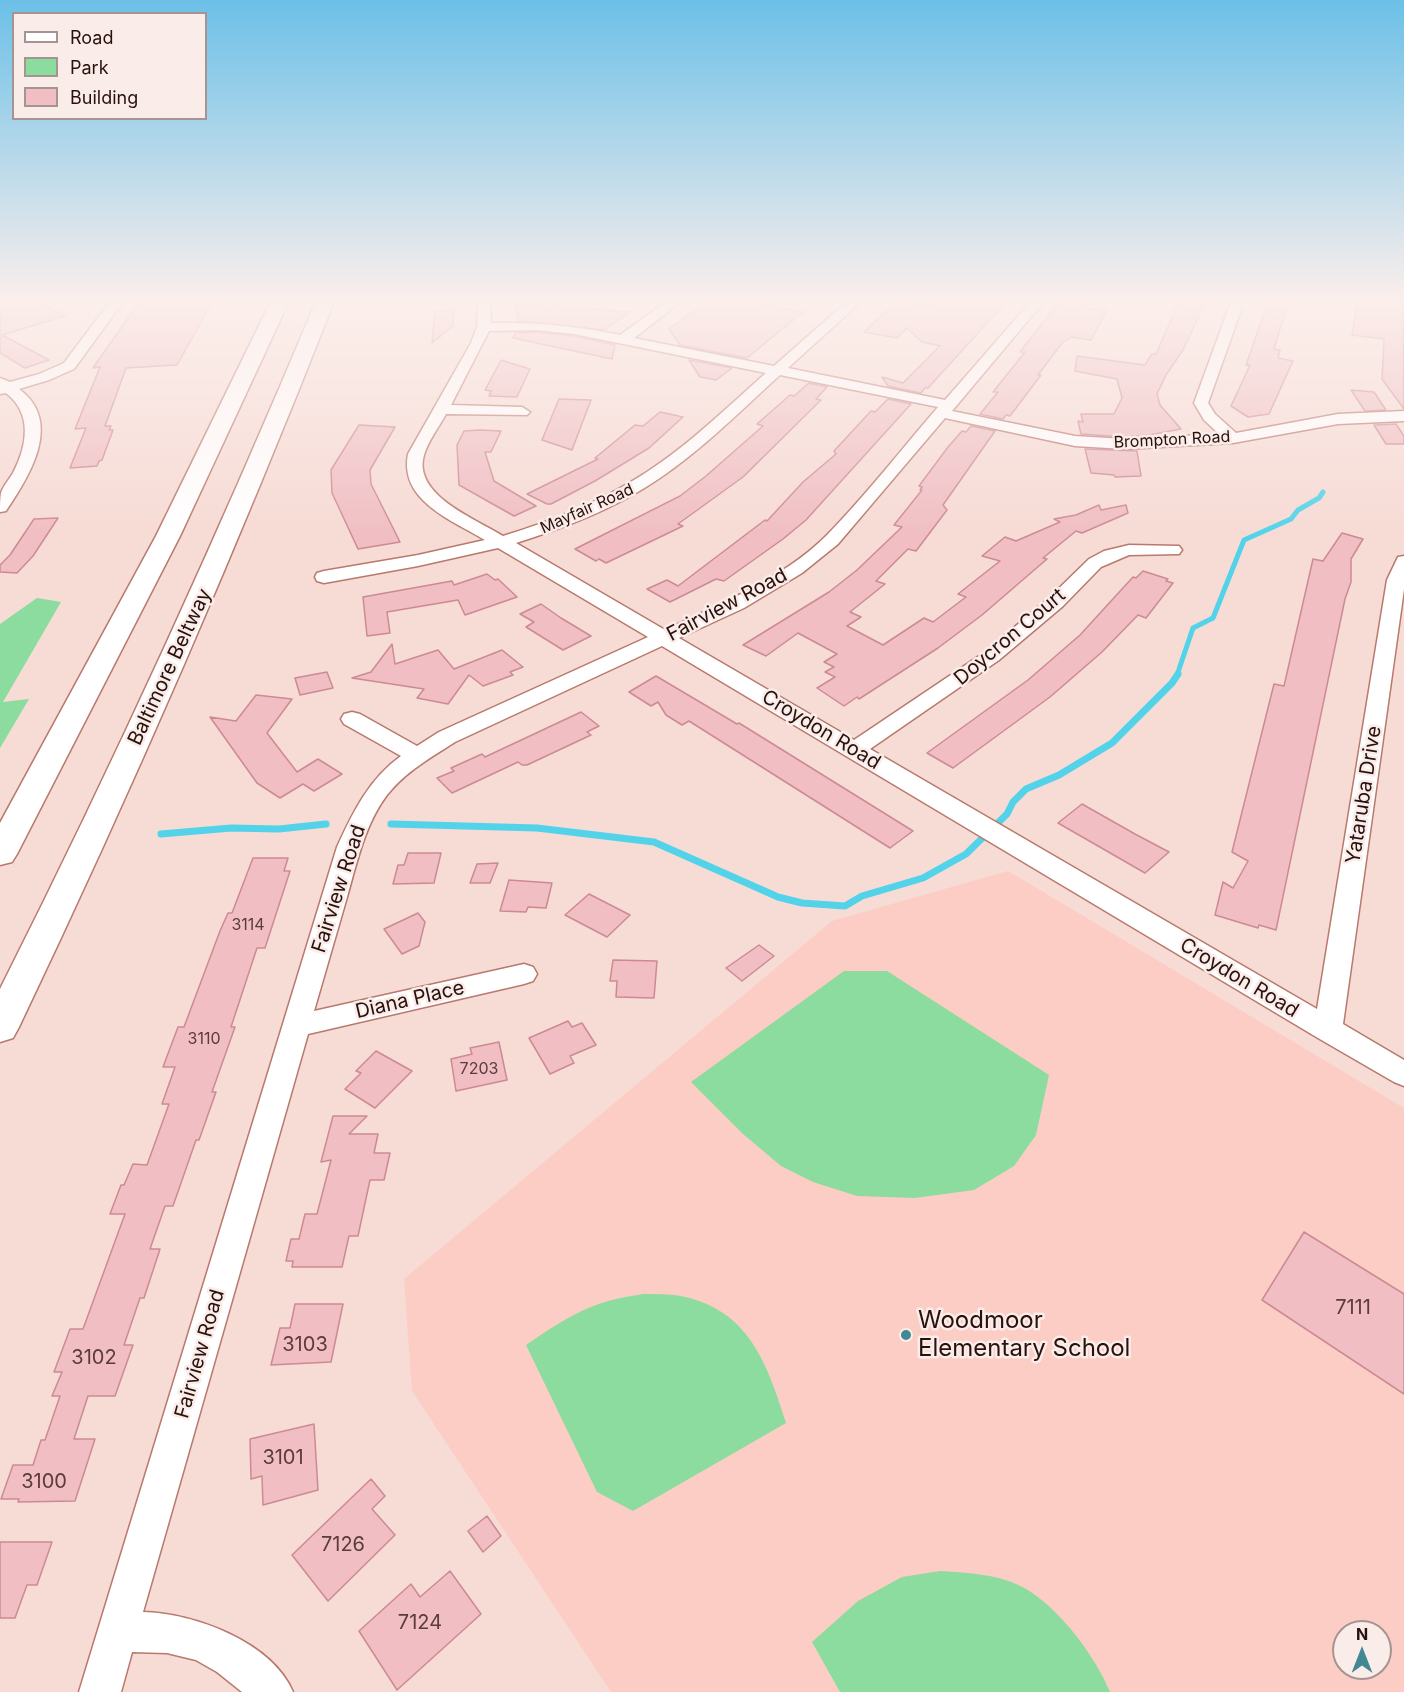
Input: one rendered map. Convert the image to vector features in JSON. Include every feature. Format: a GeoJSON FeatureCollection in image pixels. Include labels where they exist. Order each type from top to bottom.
{"type":"FeatureCollection","features":[{"type":"Feature","properties":{"kind":"highway"},"geometry":{"type":"LineString","coordinates":[[0,854],[162,546],[243,378]]}},
{"type":"Feature","properties":{"kind":"highway","name":"Baltimore Beltway"},"geometry":{"type":"LineString","coordinates":[[0,1027],[184,639],[294,378]]}},
{"type":"Feature","properties":{"kind":"street"},"geometry":{"type":"LineString","coordinates":[[3,387],[40,378]]}},
{"type":"Feature","properties":{"kind":"street","name":"Croydon Road"},"geometry":{"type":"LineString","coordinates":[[458,378],[416,454],[412,468],[415,480],[423,493],[442,507],[1404,1074]]}},
{"type":"Feature","properties":{"kind":"street","name":"Mayfair Road"},"geometry":{"type":"LineString","coordinates":[[324,577],[436,558],[503,542],[596,508],[641,485],[680,456],[768,378]]}},
{"type":"Feature","properties":{"kind":"street","name":"Brompton Road"},"geometry":{"type":"LineString","coordinates":[[807,378],[946,409],[1054,437],[1101,443],[1160,444],[1233,438],[1338,419],[1404,416]]}},
{"type":"Feature","properties":{"kind":"street","name":"Fairview Road"},"geometry":{"type":"LineString","coordinates":[[100,1692],[349,847],[364,813],[378,791],[396,771],[447,737],[666,638],[772,585],[816,554],[853,517],[973,378]]}},
{"type":"Feature","properties":{"kind":"street"},"geometry":{"type":"LineString","coordinates":[[1210,378],[1201,403],[1209,417],[1233,438]]}},
{"type":"Feature","properties":{"kind":"street"},"geometry":{"type":"LineString","coordinates":[[0,507],[28,462],[32,432],[31,413],[24,399],[3,387]]}},
{"type":"Feature","properties":{"kind":"street"},"geometry":{"type":"LineString","coordinates":[[0,402],[19,417],[32,432]]}},
{"type":"Feature","properties":{"kind":"street"},"geometry":{"type":"LineString","coordinates":[[441,409],[522,412]]}},
{"type":"Feature","properties":{"kind":"street","name":"Doycron Court"},"geometry":{"type":"LineString","coordinates":[[854,750],[992,656],[1056,602],[1095,563],[1110,555],[1129,550],[1173,550]]}},
{"type":"Feature","properties":{"kind":"street","name":"Yataruba Drive"},"geometry":{"type":"LineString","coordinates":[[1328,1030],[1396,580],[1404,561]]}},
{"type":"Feature","properties":{"kind":"street"},"geometry":{"type":"LineString","coordinates":[[352,719],[417,756]]}},
{"type":"Feature","properties":{"kind":"street","name":"Diana Place"},"geometry":{"type":"LineString","coordinates":[[296,1026],[524,974]]}},
{"type":"Feature","properties":{"kind":"street"},"geometry":{"type":"LineString","coordinates":[[118,1631],[182,1635],[210,1645],[240,1661],[272,1692]]}},
{"type":"Feature","properties":{"kind":"shaded area","name":"Woodmoor Elementary School"},"geometry":{"type":"Polygon","coordinates":[[[1008,871],[1404,1108],[1404,1692],[611,1692],[412,1391],[404,1279],[832,921],[1008,871]]]}},
{"type":"Feature","properties":{"kind":"green space"},"geometry":{"type":"Polygon","coordinates":[[[37,598],[61,602],[3,702],[29,699],[0,748],[0,624],[37,598]]]}},
{"type":"Feature","properties":{"kind":"green space"},"geometry":{"type":"Polygon","coordinates":[[[844,971],[887,971],[1049,1075],[1036,1135],[1014,1166],[974,1190],[915,1198],[857,1196],[813,1182],[781,1166],[743,1134],[691,1082],[844,971]]]}},
{"type":"Feature","properties":{"kind":"green space"},"geometry":{"type":"Polygon","coordinates":[[[644,1294],[681,1296],[704,1303],[723,1313],[739,1327],[752,1342],[762,1360],[786,1423],[633,1511],[597,1492],[526,1345],[581,1311],[609,1301],[644,1294]]]}},
{"type":"Feature","properties":{"kind":"green space"},"geometry":{"type":"Polygon","coordinates":[[[940,1571],[984,1575],[1006,1580],[1039,1598],[1075,1634],[1110,1692],[840,1692],[812,1642],[858,1601],[902,1577],[940,1571]]]}},
{"type":"Feature","properties":{"kind":"building"},"geometry":{"type":"Polygon","coordinates":[[[96,378],[122,378],[105,426],[111,426],[109,430],[113,430],[102,460],[97,466],[70,468],[86,428],[75,429],[96,378]]]}},
{"type":"Feature","properties":{"kind":"building"},"geometry":{"type":"Polygon","coordinates":[[[491,378],[526,378],[517,397],[489,396],[491,391],[485,390],[491,378]]]}},
{"type":"Feature","properties":{"kind":"building"},"geometry":{"type":"Polygon","coordinates":[[[883,378],[903,383],[908,378],[937,378],[921,393],[888,386],[883,378]]]}},
{"type":"Feature","properties":{"kind":"building"},"geometry":{"type":"Polygon","coordinates":[[[1004,378],[1039,378],[1010,416],[1006,415],[1003,419],[980,414],[998,392],[993,392],[1004,378]]]}},
{"type":"Feature","properties":{"kind":"building"},"geometry":{"type":"Polygon","coordinates":[[[1112,378],[1165,378],[1157,394],[1160,405],[1181,429],[1125,437],[1081,434],[1078,421],[1083,422],[1081,414],[1114,414],[1122,398],[1117,379],[1112,378]]]}},
{"type":"Feature","properties":{"kind":"building"},"geometry":{"type":"Polygon","coordinates":[[[1244,378],[1285,378],[1269,414],[1248,417],[1231,406],[1244,378]]]}},
{"type":"Feature","properties":{"kind":"building"},"geometry":{"type":"Polygon","coordinates":[[[1404,378],[1404,409],[1382,379],[1404,378]]]}},
{"type":"Feature","properties":{"kind":"building"},"geometry":{"type":"Polygon","coordinates":[[[809,383],[827,387],[816,399],[821,400],[743,477],[678,524],[683,526],[606,563],[599,559],[596,561],[575,549],[680,496],[763,426],[757,424],[790,395],[794,396],[809,383]]]}},
{"type":"Feature","properties":{"kind":"building"},"geometry":{"type":"Polygon","coordinates":[[[1351,390],[1374,392],[1386,410],[1365,411],[1351,390]]]}},
{"type":"Feature","properties":{"kind":"building"},"geometry":{"type":"Polygon","coordinates":[[[559,399],[591,400],[572,450],[542,440],[559,399]]]}},
{"type":"Feature","properties":{"kind":"building"},"geometry":{"type":"Polygon","coordinates":[[[888,399],[911,404],[806,520],[783,539],[724,581],[716,579],[670,602],[647,589],[667,580],[678,586],[765,520],[767,521],[803,482],[836,454],[834,451],[871,411],[875,412],[888,399]]]}},
{"type":"Feature","properties":{"kind":"building"},"geometry":{"type":"Polygon","coordinates":[[[660,412],[683,417],[649,448],[595,481],[551,504],[527,494],[598,459],[595,458],[635,425],[643,426],[660,412]]]}},
{"type":"Feature","properties":{"kind":"building"},"geometry":{"type":"Polygon","coordinates":[[[1396,424],[1404,436],[1404,444],[1386,444],[1374,425],[1396,424]]]}},
{"type":"Feature","properties":{"kind":"building"},"geometry":{"type":"Polygon","coordinates":[[[359,425],[395,427],[370,470],[371,484],[400,542],[358,549],[332,493],[331,470],[359,425]]]}},
{"type":"Feature","properties":{"kind":"building"},"geometry":{"type":"Polygon","coordinates":[[[971,426],[995,431],[943,505],[947,510],[916,551],[908,549],[876,581],[885,584],[850,612],[861,617],[847,626],[883,645],[924,618],[933,622],[966,597],[958,594],[1000,561],[982,556],[1005,537],[1016,541],[1060,522],[1054,519],[1076,515],[1099,505],[1101,510],[1126,505],[1128,513],[1082,533],[1076,531],[1043,558],[1047,559],[982,615],[938,648],[859,699],[857,697],[844,706],[817,688],[835,677],[825,672],[834,667],[824,662],[837,654],[798,633],[766,656],[743,645],[829,592],[857,570],[902,527],[894,525],[922,490],[919,486],[948,447],[962,431],[966,432],[971,426]]]}},
{"type":"Feature","properties":{"kind":"building"},"geometry":{"type":"Polygon","coordinates":[[[464,431],[501,431],[491,452],[485,452],[494,481],[536,506],[514,516],[459,485],[457,445],[464,431]]]}},
{"type":"Feature","properties":{"kind":"building"},"geometry":{"type":"Polygon","coordinates":[[[1085,449],[1137,451],[1141,476],[1115,477],[1114,475],[1091,473],[1085,449]]]}},
{"type":"Feature","properties":{"kind":"building"},"geometry":{"type":"Polygon","coordinates":[[[58,518],[33,556],[17,573],[0,572],[0,565],[10,555],[34,519],[58,518]]]}},
{"type":"Feature","properties":{"kind":"building"},"geometry":{"type":"Polygon","coordinates":[[[1342,533],[1363,539],[1351,559],[1351,582],[1345,599],[1276,930],[1259,925],[1258,928],[1215,915],[1223,882],[1233,888],[1248,861],[1232,852],[1274,684],[1284,686],[1313,559],[1323,561],[1342,533]]]}},
{"type":"Feature","properties":{"kind":"building"},"geometry":{"type":"Polygon","coordinates":[[[1143,571],[1168,579],[1166,581],[1173,583],[1146,618],[1138,615],[1102,652],[1050,697],[953,768],[927,753],[1028,680],[1080,635],[1133,577],[1136,578],[1143,571]]]}},
{"type":"Feature","properties":{"kind":"building"},"geometry":{"type":"Polygon","coordinates":[[[487,574],[495,580],[498,579],[517,597],[465,615],[458,600],[387,612],[390,633],[367,636],[363,597],[452,581],[454,585],[487,574]]]}},
{"type":"Feature","properties":{"kind":"building"},"geometry":{"type":"Polygon","coordinates":[[[541,604],[591,636],[563,650],[526,627],[534,622],[520,614],[541,604]]]}},
{"type":"Feature","properties":{"kind":"building"},"geometry":{"type":"Polygon","coordinates":[[[392,644],[395,664],[438,650],[454,669],[502,650],[523,667],[510,672],[513,675],[483,686],[469,675],[448,704],[417,698],[424,689],[352,678],[371,672],[392,644]]]}},
{"type":"Feature","properties":{"kind":"building"},"geometry":{"type":"Polygon","coordinates":[[[327,672],[333,688],[300,695],[295,678],[327,672]]]}},
{"type":"Feature","properties":{"kind":"building"},"geometry":{"type":"Polygon","coordinates":[[[656,676],[737,724],[739,723],[913,831],[890,848],[689,721],[682,725],[666,715],[658,702],[651,706],[629,692],[656,676]]]}},
{"type":"Feature","properties":{"kind":"building"},"geometry":{"type":"Polygon","coordinates":[[[256,695],[292,699],[267,733],[297,772],[318,759],[342,774],[314,791],[303,784],[280,798],[257,783],[210,717],[236,721],[256,695]]]}},
{"type":"Feature","properties":{"kind":"building"},"geometry":{"type":"Polygon","coordinates":[[[581,712],[599,726],[587,732],[591,735],[527,765],[518,762],[452,793],[437,778],[454,771],[451,768],[482,754],[485,757],[581,712]]]}},
{"type":"Feature","properties":{"kind":"building"},"geometry":{"type":"Polygon","coordinates":[[[1082,804],[1169,852],[1145,873],[1058,823],[1082,804]]]}},
{"type":"Feature","properties":{"kind":"building"},"geometry":{"type":"Polygon","coordinates":[[[408,853],[441,853],[434,883],[393,884],[398,865],[404,865],[408,853]]]}},
{"type":"Feature","properties":{"kind":"building"},"geometry":{"type":"Polygon","coordinates":[[[253,858],[288,858],[284,871],[290,871],[265,948],[257,948],[231,1027],[235,1027],[212,1092],[216,1092],[199,1140],[196,1140],[173,1206],[165,1206],[150,1249],[160,1249],[144,1298],[140,1298],[124,1345],[133,1345],[115,1396],[88,1396],[74,1439],[95,1439],[75,1501],[18,1502],[19,1499],[1,1499],[13,1465],[33,1465],[41,1440],[45,1440],[60,1396],[52,1396],[62,1372],[54,1372],[70,1329],[83,1329],[125,1214],[110,1214],[121,1185],[124,1185],[133,1164],[147,1165],[169,1104],[162,1104],[175,1067],[163,1067],[178,1027],[184,1027],[220,931],[228,913],[232,913],[253,858]]]}},
{"type":"Feature","properties":{"kind":"building"},"geometry":{"type":"Polygon","coordinates":[[[498,863],[490,883],[470,883],[477,864],[498,863]]]}},
{"type":"Feature","properties":{"kind":"building"},"geometry":{"type":"Polygon","coordinates":[[[509,880],[552,883],[546,908],[528,907],[526,912],[500,911],[509,880]]]}},
{"type":"Feature","properties":{"kind":"building"},"geometry":{"type":"Polygon","coordinates":[[[589,894],[630,915],[607,937],[565,915],[589,894]]]}},
{"type":"Feature","properties":{"kind":"building"},"geometry":{"type":"Polygon","coordinates":[[[418,913],[425,922],[419,946],[402,954],[384,929],[418,913]]]}},
{"type":"Feature","properties":{"kind":"building"},"geometry":{"type":"Polygon","coordinates":[[[759,945],[774,956],[742,981],[726,968],[759,945]]]}},
{"type":"Feature","properties":{"kind":"building"},"geometry":{"type":"Polygon","coordinates":[[[613,960],[657,961],[654,998],[616,997],[617,981],[610,981],[613,960]]]}},
{"type":"Feature","properties":{"kind":"building"},"geometry":{"type":"Polygon","coordinates":[[[568,1021],[572,1027],[582,1023],[596,1045],[570,1056],[574,1063],[550,1074],[529,1038],[568,1021]]]}},
{"type":"Feature","properties":{"kind":"building"},"geometry":{"type":"Polygon","coordinates":[[[499,1042],[507,1080],[456,1091],[451,1059],[472,1054],[470,1048],[499,1042]]]}},
{"type":"Feature","properties":{"kind":"building"},"geometry":{"type":"Polygon","coordinates":[[[376,1051],[412,1071],[375,1108],[345,1089],[361,1073],[356,1071],[376,1051]]]}},
{"type":"Feature","properties":{"kind":"building"},"geometry":{"type":"Polygon","coordinates":[[[333,1116],[367,1116],[349,1134],[378,1134],[374,1153],[390,1153],[384,1180],[370,1180],[358,1236],[349,1236],[342,1267],[292,1267],[293,1261],[286,1261],[291,1239],[299,1239],[305,1214],[317,1214],[331,1160],[321,1162],[333,1116]]]}},
{"type":"Feature","properties":{"kind":"building"},"geometry":{"type":"Polygon","coordinates":[[[1304,1232],[1404,1294],[1404,1394],[1262,1300],[1304,1232]]]}},
{"type":"Feature","properties":{"kind":"building"},"geometry":{"type":"Polygon","coordinates":[[[295,1304],[343,1304],[331,1362],[271,1365],[280,1328],[290,1328],[295,1304]]]}},
{"type":"Feature","properties":{"kind":"building"},"geometry":{"type":"Polygon","coordinates":[[[314,1424],[318,1490],[263,1505],[262,1476],[251,1479],[250,1439],[314,1424]]]}},
{"type":"Feature","properties":{"kind":"building"},"geometry":{"type":"Polygon","coordinates":[[[371,1479],[385,1496],[372,1509],[395,1535],[328,1601],[292,1555],[371,1479]]]}},
{"type":"Feature","properties":{"kind":"building"},"geometry":{"type":"Polygon","coordinates":[[[487,1516],[501,1536],[483,1552],[468,1531],[487,1516]]]}},
{"type":"Feature","properties":{"kind":"building"},"geometry":{"type":"Polygon","coordinates":[[[0,1542],[52,1542],[37,1585],[27,1585],[15,1618],[0,1618],[0,1542]]]}},
{"type":"Feature","properties":{"kind":"building"},"geometry":{"type":"Polygon","coordinates":[[[450,1571],[481,1614],[397,1690],[359,1631],[411,1584],[420,1597],[450,1571]]]}},
{"type":"Feature","properties":{"kind":"waterway"},"geometry":{"type":"LineString","coordinates":[[1177,675],[1193,628],[1213,618],[1244,540],[1291,519],[1298,510],[1319,498],[1323,492]]}},
{"type":"Feature","properties":{"kind":"waterway"},"geometry":{"type":"LineString","coordinates":[[391,824],[537,828],[654,842],[778,897],[802,903],[845,906],[862,896],[923,878],[966,854],[1007,814],[1013,802],[1026,789],[1059,775],[1112,743],[1172,683],[1178,674]]}},
{"type":"Feature","properties":{"kind":"waterway"},"geometry":{"type":"LineString","coordinates":[[161,834],[231,828],[279,829],[326,824]]}},
{"type":"Feature","properties":{"kind":"place","name":"Woodmoor Elementary School"},"geometry":{"type":"Point","coordinates":[906,1335]}}]}
